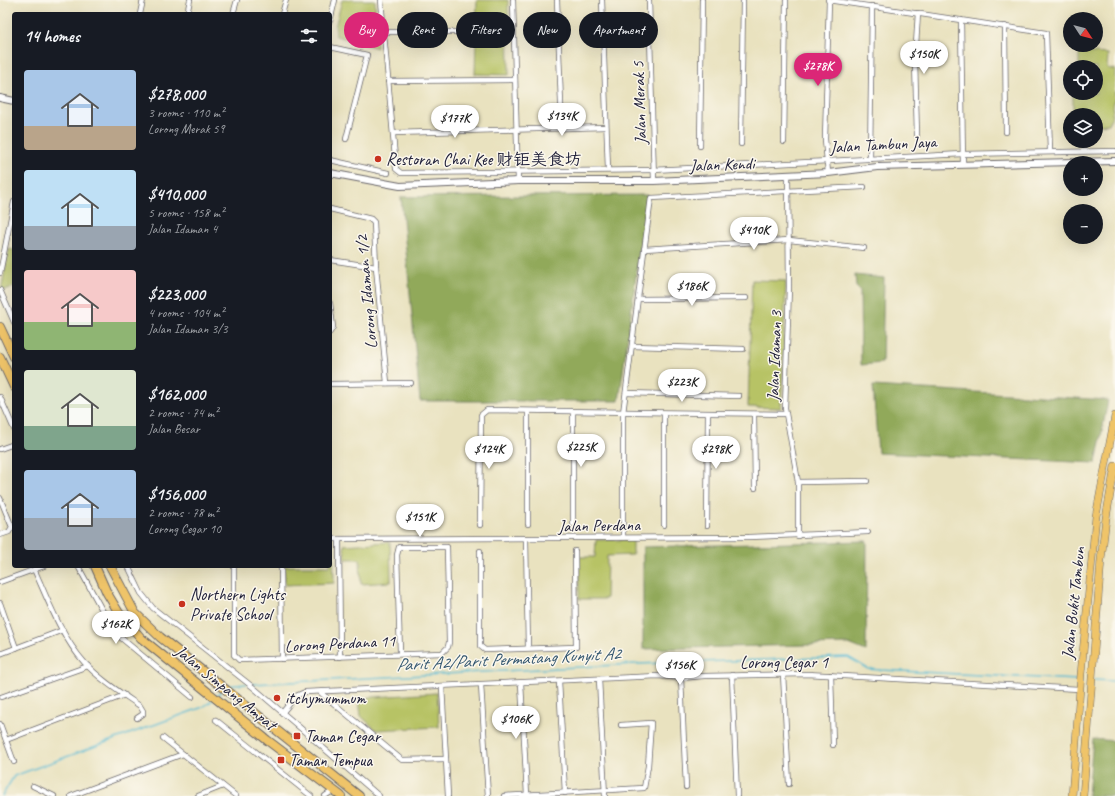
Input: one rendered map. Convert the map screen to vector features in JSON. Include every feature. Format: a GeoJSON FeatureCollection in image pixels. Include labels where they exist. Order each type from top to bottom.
{"type":"FeatureCollection","features":[{"type":"Feature","properties":{"kind":"highway"},"geometry":{"type":"LineString","coordinates":[[0,327],[12,353]]}},
{"type":"Feature","properties":{"kind":"highway"},"geometry":{"type":"LineString","coordinates":[[0,356],[12,383]]}},
{"type":"Feature","properties":{"kind":"highway","name":"Jalan Simpang Ampat"},"geometry":{"type":"LineString","coordinates":[[96,568],[107,593],[130,627],[140,638],[207,690],[267,740],[341,796]]}},
{"type":"Feature","properties":{"kind":"highway","name":"Jalan Simpang Ampat"},"geometry":{"type":"LineString","coordinates":[[112,568],[135,612],[160,637],[213,681],[359,796]]}},
{"type":"Feature","properties":{"kind":"main road","name":"Jalan Bukit Tambun"},"geometry":{"type":"LineString","coordinates":[[1072,796],[1080,676],[1096,516],[1115,416]]}},
{"type":"Feature","properties":{"kind":"main road","name":"Jalan Bukit Tambun"},"geometry":{"type":"LineString","coordinates":[[1083,796],[1090,687],[1106,518],[1115,466]]}},
{"type":"Feature","properties":{"kind":"street"},"geometry":{"type":"LineString","coordinates":[[140,12],[142,0]]}},
{"type":"Feature","properties":{"kind":"street"},"geometry":{"type":"LineString","coordinates":[[187,12],[190,0]]}},
{"type":"Feature","properties":{"kind":"street"},"geometry":{"type":"LineString","coordinates":[[234,12],[237,0]]}},
{"type":"Feature","properties":{"kind":"street"},"geometry":{"type":"LineString","coordinates":[[283,12],[286,0]]}},
{"type":"Feature","properties":{"kind":"street"},"geometry":{"type":"LineString","coordinates":[[332,13],[335,0]]}},
{"type":"Feature","properties":{"kind":"street"},"geometry":{"type":"LineString","coordinates":[[381,0],[382,12]]}},
{"type":"Feature","properties":{"kind":"street"},"geometry":{"type":"LineString","coordinates":[[513,0],[518,181]]}},
{"type":"Feature","properties":{"kind":"street"},"geometry":{"type":"LineString","coordinates":[[557,0],[562,129]]}},
{"type":"Feature","properties":{"kind":"street"},"geometry":{"type":"LineString","coordinates":[[602,0],[608,170]]}},
{"type":"Feature","properties":{"kind":"street","name":"Jalan Merak 5"},"geometry":{"type":"LineString","coordinates":[[649,0],[654,181]]}},
{"type":"Feature","properties":{"kind":"street"},"geometry":{"type":"LineString","coordinates":[[700,146],[702,0]]}},
{"type":"Feature","properties":{"kind":"street"},"geometry":{"type":"LineString","coordinates":[[741,144],[743,0]]}},
{"type":"Feature","properties":{"kind":"street"},"geometry":{"type":"LineString","coordinates":[[784,142],[786,0]]}},
{"type":"Feature","properties":{"kind":"street"},"geometry":{"type":"LineString","coordinates":[[828,173],[825,139],[828,0],[1042,32],[1047,36],[1050,151]]}},
{"type":"Feature","properties":{"kind":"street"},"geometry":{"type":"LineString","coordinates":[[870,159],[872,6]]}},
{"type":"Feature","properties":{"kind":"street"},"geometry":{"type":"LineString","coordinates":[[917,135],[915,61],[918,13]]}},
{"type":"Feature","properties":{"kind":"street"},"geometry":{"type":"LineString","coordinates":[[961,20],[963,165]]}},
{"type":"Feature","properties":{"kind":"street"},"geometry":{"type":"LineString","coordinates":[[1005,26],[1006,132]]}},
{"type":"Feature","properties":{"kind":"street"},"geometry":{"type":"LineString","coordinates":[[389,32],[456,32]]}},
{"type":"Feature","properties":{"kind":"street"},"geometry":{"type":"LineString","coordinates":[[332,47],[367,55],[346,139]]}},
{"type":"Feature","properties":{"kind":"street"},"geometry":{"type":"LineString","coordinates":[[385,48],[396,169],[398,172],[653,170]]}},
{"type":"Feature","properties":{"kind":"street"},"geometry":{"type":"LineString","coordinates":[[388,82],[515,80]]}},
{"type":"Feature","properties":{"kind":"street"},"geometry":{"type":"LineString","coordinates":[[0,98],[12,101]]}},
{"type":"Feature","properties":{"kind":"street"},"geometry":{"type":"LineString","coordinates":[[394,133],[606,127]]}},
{"type":"Feature","properties":{"kind":"street","name":"Jalan Tambun Jaya"},"geometry":{"type":"LineString","coordinates":[[653,170],[962,154],[1050,151],[1115,151]]}},
{"type":"Feature","properties":{"kind":"street"},"geometry":{"type":"LineString","coordinates":[[332,160],[388,173]]}},
{"type":"Feature","properties":{"kind":"street","name":"Jalan Kendi"},"geometry":{"type":"LineString","coordinates":[[332,173],[400,186],[518,181],[654,181],[788,176],[876,167],[1115,161]]}},
{"type":"Feature","properties":{"kind":"street","name":"Jalan Idaman 3"},"geometry":{"type":"LineString","coordinates":[[788,176],[789,240],[786,414],[798,482],[798,536]]}},
{"type":"Feature","properties":{"kind":"street","name":"Jalan Kendi"},"geometry":{"type":"LineString","coordinates":[[644,249],[651,198],[864,187]]}},
{"type":"Feature","properties":{"kind":"street","name":"Lorong Idaman 1/2"},"geometry":{"type":"LineString","coordinates":[[332,209],[371,219],[374,222],[376,267],[387,383]]}},
{"type":"Feature","properties":{"kind":"street"},"geometry":{"type":"LineString","coordinates":[[0,273],[12,212]]}},
{"type":"Feature","properties":{"kind":"street"},"geometry":{"type":"LineString","coordinates":[[623,537],[623,412],[644,249],[789,240],[864,248]]}},
{"type":"Feature","properties":{"kind":"street"},"geometry":{"type":"LineString","coordinates":[[332,260],[376,267]]}},
{"type":"Feature","properties":{"kind":"street"},"geometry":{"type":"LineString","coordinates":[[0,290],[12,317]]}},
{"type":"Feature","properties":{"kind":"street"},"geometry":{"type":"LineString","coordinates":[[638,299],[746,298]]}},
{"type":"Feature","properties":{"kind":"street"},"geometry":{"type":"LineString","coordinates":[[632,346],[743,349]]}},
{"type":"Feature","properties":{"kind":"street"},"geometry":{"type":"LineString","coordinates":[[332,384],[411,383]]}},
{"type":"Feature","properties":{"kind":"street"},"geometry":{"type":"LineString","coordinates":[[626,393],[739,396]]}},
{"type":"Feature","properties":{"kind":"street"},"geometry":{"type":"LineString","coordinates":[[0,397],[12,424]]}},
{"type":"Feature","properties":{"kind":"street"},"geometry":{"type":"LineString","coordinates":[[480,524],[481,415],[487,410],[528,412],[786,414]]}},
{"type":"Feature","properties":{"kind":"street"},"geometry":{"type":"LineString","coordinates":[[528,412],[528,524]]}},
{"type":"Feature","properties":{"kind":"street"},"geometry":{"type":"LineString","coordinates":[[572,412],[572,524]]}},
{"type":"Feature","properties":{"kind":"street"},"geometry":{"type":"LineString","coordinates":[[664,413],[664,525]]}},
{"type":"Feature","properties":{"kind":"street"},"geometry":{"type":"LineString","coordinates":[[707,526],[708,414]]}},
{"type":"Feature","properties":{"kind":"street"},"geometry":{"type":"LineString","coordinates":[[754,414],[755,488]]}},
{"type":"Feature","properties":{"kind":"street"},"geometry":{"type":"LineString","coordinates":[[0,449],[12,445]]}},
{"type":"Feature","properties":{"kind":"street"},"geometry":{"type":"LineString","coordinates":[[798,482],[868,481]]}},
{"type":"Feature","properties":{"kind":"street"},"geometry":{"type":"LineString","coordinates":[[0,498],[12,527],[9,532],[0,536]]}},
{"type":"Feature","properties":{"kind":"street","name":"Jalan Perdana"},"geometry":{"type":"LineString","coordinates":[[332,539],[526,539],[798,536],[868,532]]}},
{"type":"Feature","properties":{"kind":"street"},"geometry":{"type":"LineString","coordinates":[[339,538],[340,657]]}},
{"type":"Feature","properties":{"kind":"street"},"geometry":{"type":"LineString","coordinates":[[526,539],[528,648]]}},
{"type":"Feature","properties":{"kind":"street","name":"Lorong Perdana 11"},"geometry":{"type":"LineString","coordinates":[[234,568],[234,655],[235,658],[239,660],[340,657],[400,653],[442,653],[446,651],[449,642],[448,549],[444,546],[399,547],[397,555],[400,653]]}},
{"type":"Feature","properties":{"kind":"street"},"geometry":{"type":"LineString","coordinates":[[480,551],[480,646],[485,650],[576,647],[575,551]]}},
{"type":"Feature","properties":{"kind":"street"},"geometry":{"type":"LineString","coordinates":[[0,582],[37,568]]}},
{"type":"Feature","properties":{"kind":"street"},"geometry":{"type":"LineString","coordinates":[[79,568],[114,632],[192,698]]}},
{"type":"Feature","properties":{"kind":"street"},"geometry":{"type":"LineString","coordinates":[[129,568],[137,586],[147,602],[254,688],[378,796]]}},
{"type":"Feature","properties":{"kind":"street"},"geometry":{"type":"LineString","coordinates":[[282,568],[282,659]]}},
{"type":"Feature","properties":{"kind":"street"},"geometry":{"type":"LineString","coordinates":[[34,569],[73,648],[88,666],[140,706],[143,714],[137,718]]}},
{"type":"Feature","properties":{"kind":"street"},"geometry":{"type":"LineString","coordinates":[[0,602],[16,648]]}},
{"type":"Feature","properties":{"kind":"street"},"geometry":{"type":"LineString","coordinates":[[0,654],[63,630]]}},
{"type":"Feature","properties":{"kind":"street"},"geometry":{"type":"LineString","coordinates":[[1,697],[88,666]]}},
{"type":"Feature","properties":{"kind":"street"},"geometry":{"type":"LineString","coordinates":[[783,674],[789,784]]}},
{"type":"Feature","properties":{"kind":"street"},"geometry":{"type":"LineString","coordinates":[[732,675],[737,796]]}},
{"type":"Feature","properties":{"kind":"street","name":"Lorong Cegar 1"},"geometry":{"type":"LineString","coordinates":[[282,713],[296,696],[305,692],[322,693],[658,676],[681,678],[732,675],[831,675],[861,678],[1080,688]]}},
{"type":"Feature","properties":{"kind":"street"},"geometry":{"type":"LineString","coordinates":[[831,675],[833,746]]}},
{"type":"Feature","properties":{"kind":"street"},"geometry":{"type":"LineString","coordinates":[[681,678],[686,787]]}},
{"type":"Feature","properties":{"kind":"street"},"geometry":{"type":"LineString","coordinates":[[599,679],[604,794]]}},
{"type":"Feature","properties":{"kind":"street"},"geometry":{"type":"LineString","coordinates":[[559,681],[565,793]]}},
{"type":"Feature","properties":{"kind":"street"},"geometry":{"type":"LineString","coordinates":[[520,684],[527,795]]}},
{"type":"Feature","properties":{"kind":"street"},"geometry":{"type":"LineString","coordinates":[[481,685],[488,796]]}},
{"type":"Feature","properties":{"kind":"street"},"geometry":{"type":"LineString","coordinates":[[442,686],[448,796]]}},
{"type":"Feature","properties":{"kind":"street"},"geometry":{"type":"LineString","coordinates":[[322,693],[402,760],[446,759]]}},
{"type":"Feature","properties":{"kind":"street"},"geometry":{"type":"LineString","coordinates":[[6,740],[125,695]]}},
{"type":"Feature","properties":{"kind":"street"},"geometry":{"type":"LineString","coordinates":[[216,720],[311,796]]}},
{"type":"Feature","properties":{"kind":"street"},"geometry":{"type":"LineString","coordinates":[[504,796],[565,793],[604,794],[642,789],[645,786],[648,766],[651,723],[621,725]]}},
{"type":"Feature","properties":{"kind":"street"},"geometry":{"type":"LineString","coordinates":[[0,724],[14,762]]}},
{"type":"Feature","properties":{"kind":"street"},"geometry":{"type":"LineString","coordinates":[[163,738],[236,796]]}},
{"type":"Feature","properties":{"kind":"street"},"geometry":{"type":"LineString","coordinates":[[71,796],[183,754]]}},
{"type":"Feature","properties":{"kind":"street"},"geometry":{"type":"LineString","coordinates":[[33,786],[54,796]]}},
{"type":"Feature","properties":{"kind":"street"},"geometry":{"type":"LineString","coordinates":[[198,796],[223,786]]}},
{"type":"Feature","properties":{"kind":"street"},"geometry":{"type":"LineString","coordinates":[[325,796],[334,790]]}},
{"type":"Feature","properties":{"kind":"green space"},"geometry":{"type":"Polygon","coordinates":[[[342,0],[375,0],[376,12],[344,12],[344,38],[336,36],[335,27],[342,0]]]}},
{"type":"Feature","properties":{"kind":"green space"},"geometry":{"type":"Polygon","coordinates":[[[477,0],[508,0],[508,12],[477,12],[477,0]]]}},
{"type":"Feature","properties":{"kind":"green space"},"geometry":{"type":"Polygon","coordinates":[[[476,48],[509,48],[509,75],[475,74],[476,48]]]}},
{"type":"Feature","properties":{"kind":"green space"},"geometry":{"type":"Polygon","coordinates":[[[1079,52],[1108,54],[1107,68],[1115,70],[1114,106],[1109,124],[1103,124],[1103,108],[1073,108],[1073,100],[1103,100],[1103,60],[1079,60],[1079,52]]]}},
{"type":"Feature","properties":{"kind":"green space"},"geometry":{"type":"Polygon","coordinates":[[[647,195],[619,401],[420,401],[401,197],[647,195]]]}},
{"type":"Feature","properties":{"kind":"green space"},"geometry":{"type":"Polygon","coordinates":[[[9,249],[12,250],[12,288],[1,291],[9,249]]]}},
{"type":"Feature","properties":{"kind":"green space"},"geometry":{"type":"Polygon","coordinates":[[[855,275],[884,278],[882,363],[861,365],[860,290],[856,287],[855,275]]]}},
{"type":"Feature","properties":{"kind":"green space"},"geometry":{"type":"Polygon","coordinates":[[[752,280],[786,281],[781,408],[748,407],[752,280]]]}},
{"type":"Feature","properties":{"kind":"green space"},"geometry":{"type":"Polygon","coordinates":[[[873,386],[1108,400],[1096,463],[878,453],[873,386]]]}},
{"type":"Feature","properties":{"kind":"green space"},"geometry":{"type":"Polygon","coordinates":[[[596,540],[633,540],[633,555],[607,556],[606,599],[579,599],[579,557],[595,557],[596,540]]]}},
{"type":"Feature","properties":{"kind":"green space"},"geometry":{"type":"Polygon","coordinates":[[[867,541],[866,651],[849,644],[643,649],[643,547],[867,541]]]}},
{"type":"Feature","properties":{"kind":"green space"},"geometry":{"type":"Polygon","coordinates":[[[390,542],[391,582],[361,584],[360,559],[345,559],[344,545],[390,542]]]}},
{"type":"Feature","properties":{"kind":"green space"},"geometry":{"type":"Polygon","coordinates":[[[332,548],[333,549],[334,583],[285,585],[284,568],[332,568],[332,548]]]}},
{"type":"Feature","properties":{"kind":"green space"},"geometry":{"type":"Polygon","coordinates":[[[437,693],[439,727],[376,730],[361,716],[359,698],[437,693]]]}},
{"type":"Feature","properties":{"kind":"green space"},"geometry":{"type":"Polygon","coordinates":[[[1093,739],[1115,741],[1115,796],[1088,796],[1093,739]]]}},
{"type":"Feature","properties":{"kind":"waterway","name":"Parit A2/Parit Permatang Kunyit A2"},"geometry":{"type":"LineString","coordinates":[[252,684],[636,664],[848,657],[868,669],[1078,680]]}},
{"type":"Feature","properties":{"kind":"waterway","name":"Parit A2/Parit Permatang Kunyit A2"},"geometry":{"type":"LineString","coordinates":[[1094,680],[1115,681]]}},
{"type":"Feature","properties":{"kind":"waterway","name":"Parit A2/Parit Permatang Kunyit A2"},"geometry":{"type":"LineString","coordinates":[[226,686],[246,684]]}},
{"type":"Feature","properties":{"kind":"waterway","name":"Parit A2/Parit Permatang Kunyit A2"},"geometry":{"type":"LineString","coordinates":[[217,696],[222,690]]}},
{"type":"Feature","properties":{"kind":"waterway","name":"Parit A2/Parit Permatang Kunyit A2"},"geometry":{"type":"LineString","coordinates":[[2,796],[14,776],[203,707],[213,700]]}},
{"type":"Feature","properties":{"kind":"place","name":"Restoran Chai Kee 财钜美食坊"},"geometry":{"type":"Point","coordinates":[378,159]}},
{"type":"Feature","properties":{"kind":"place","name":"Northern Lights Private School"},"geometry":{"type":"Point","coordinates":[182,604]}},
{"type":"Feature","properties":{"kind":"place","name":"itchymummum"},"geometry":{"type":"Point","coordinates":[277,698]}},
{"type":"Feature","properties":{"kind":"place","name":"Taman Cegar"},"geometry":{"type":"Point","coordinates":[297,736]}},
{"type":"Feature","properties":{"kind":"place","name":"Taman Tempua"},"geometry":{"type":"Point","coordinates":[281,760]}}]}
